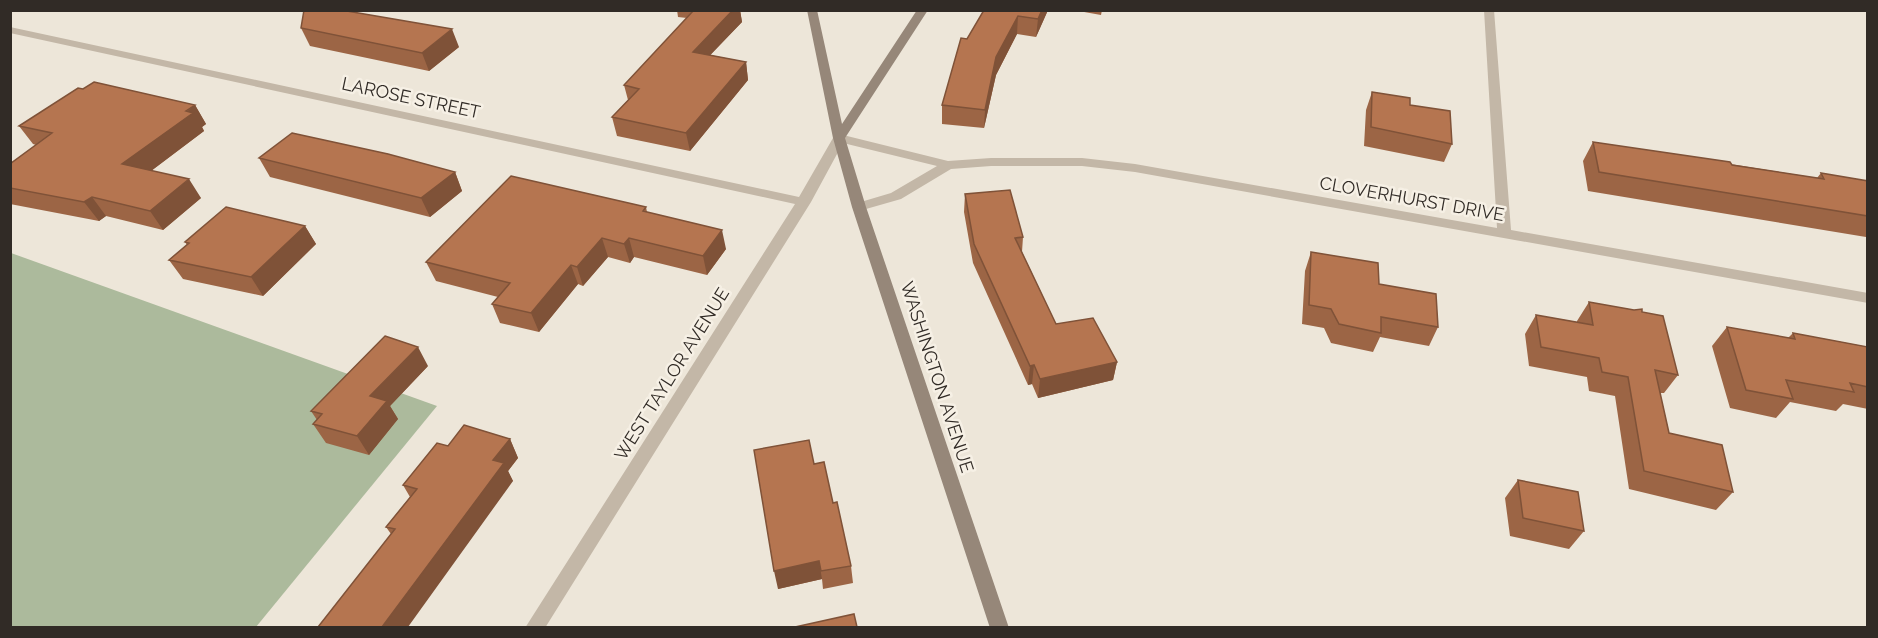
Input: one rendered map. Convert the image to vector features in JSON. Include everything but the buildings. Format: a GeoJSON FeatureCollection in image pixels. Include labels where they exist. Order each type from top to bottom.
{"type":"FeatureCollection","features":[{"type":"Feature","properties":{"kind":"street","name":"WASHINGTON AVENUE"},"geometry":{"type":"LineString","coordinates":[[812,10],[839,138],[859,207],[1000,627]]}},
{"type":"Feature","properties":{"kind":"street"},"geometry":{"type":"LineString","coordinates":[[839,138],[923,10]]}},
{"type":"Feature","properties":{"kind":"street"},"geometry":{"type":"LineString","coordinates":[[1489,10],[1504,234]]}},
{"type":"Feature","properties":{"kind":"street","name":"LAROSE STREET"},"geometry":{"type":"LineString","coordinates":[[10,30],[804,202]]}},
{"type":"Feature","properties":{"kind":"street","name":"CLOVERHURST DRIVE"},"geometry":{"type":"LineString","coordinates":[[839,138],[948,165],[991,162],[1082,162],[1135,168],[1868,298]]}},
{"type":"Feature","properties":{"kind":"street","name":"WEST TAYLOR AVENUE"},"geometry":{"type":"LineString","coordinates":[[534,627],[804,202],[839,138]]}},
{"type":"Feature","properties":{"kind":"street","name":"CLOVERHURST DRIVE"},"geometry":{"type":"LineString","coordinates":[[859,207],[896,196],[948,165]]}},
{"type":"Feature","properties":{"kind":"green space"},"geometry":{"type":"Polygon","coordinates":[[[11,253],[437,406],[256,627],[11,628],[11,253]]]}}]}
